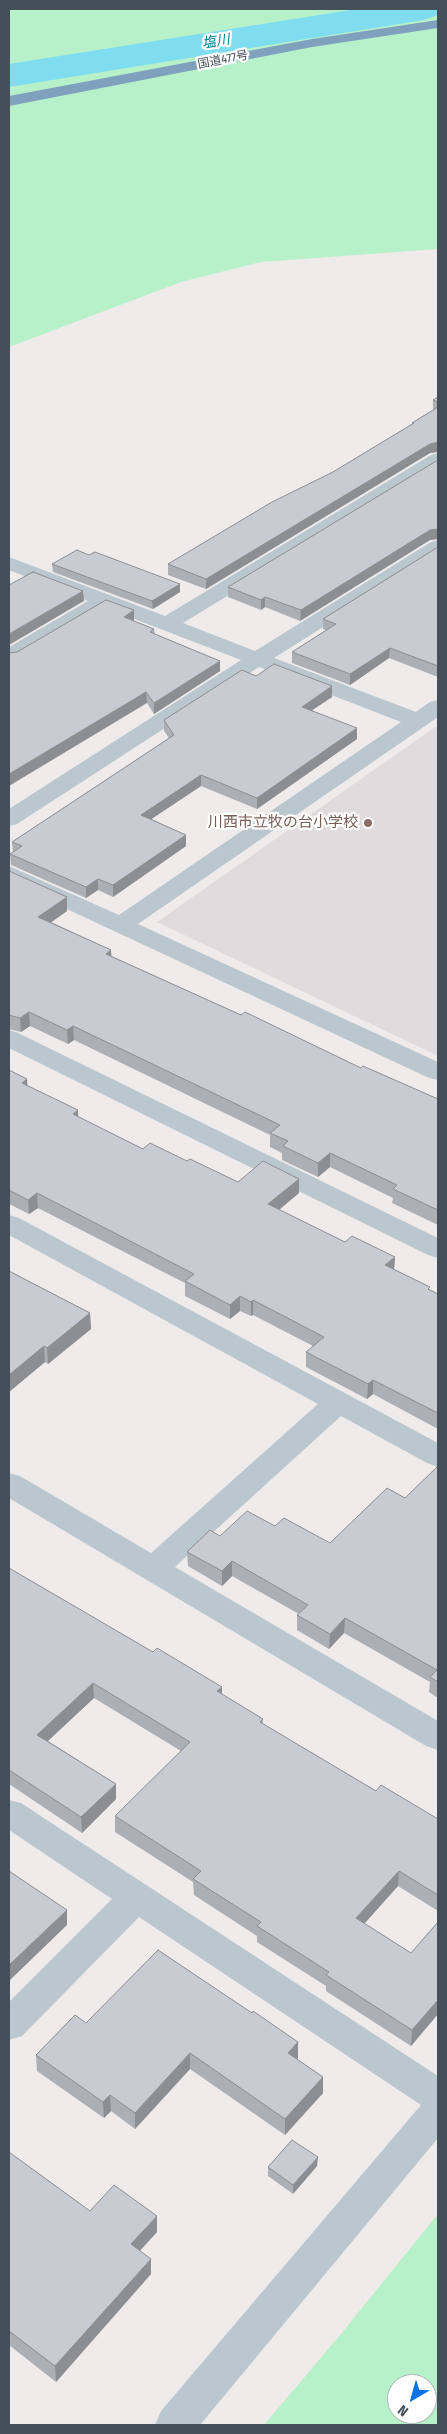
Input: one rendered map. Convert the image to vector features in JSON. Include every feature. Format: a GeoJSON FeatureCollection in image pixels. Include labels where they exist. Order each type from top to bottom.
{"type":"FeatureCollection","features":[{"type":"Feature","properties":{"kind":"highway","name":"国道477号"},"geometry":{"type":"LineString","coordinates":[[9,101],[312,43],[438,24]]}},
{"type":"Feature","properties":{"kind":"street"},"geometry":{"type":"LineString","coordinates":[[166,624],[438,459]]}},
{"type":"Feature","properties":{"kind":"street"},"geometry":{"type":"LineString","coordinates":[[9,819],[257,659],[438,546]]}},
{"type":"Feature","properties":{"kind":"street"},"geometry":{"type":"LineString","coordinates":[[9,563],[418,721]]}},
{"type":"Feature","properties":{"kind":"street"},"geometry":{"type":"LineString","coordinates":[[9,656],[104,600]]}},
{"type":"Feature","properties":{"kind":"street"},"geometry":{"type":"LineString","coordinates":[[120,925],[438,707]]}},
{"type":"Feature","properties":{"kind":"street"},"geometry":{"type":"LineString","coordinates":[[9,873],[438,1072]]}},
{"type":"Feature","properties":{"kind":"street"},"geometry":{"type":"LineString","coordinates":[[9,1038],[438,1249]]}},
{"type":"Feature","properties":{"kind":"street"},"geometry":{"type":"LineString","coordinates":[[9,1224],[438,1456]]}},
{"type":"Feature","properties":{"kind":"street"},"geometry":{"type":"LineString","coordinates":[[154,1568],[338,1402]]}},
{"type":"Feature","properties":{"kind":"street"},"geometry":{"type":"LineString","coordinates":[[9,1484],[438,1737]]}},
{"type":"Feature","properties":{"kind":"street"},"geometry":{"type":"LineString","coordinates":[[9,1813],[438,2096]]}},
{"type":"Feature","properties":{"kind":"street"},"geometry":{"type":"LineString","coordinates":[[9,2025],[137,1897]]}},
{"type":"Feature","properties":{"kind":"street"},"geometry":{"type":"LineString","coordinates":[[175,2425],[438,2111]]}},
{"type":"Feature","properties":{"kind":"shaded area","name":"川西市立牧の台小学校"},"geometry":{"type":"Polygon","coordinates":[[[438,725],[438,1056],[157,922],[438,725]]]}},
{"type":"Feature","properties":{"kind":"green space"},"geometry":{"type":"Polygon","coordinates":[[[9,9],[438,9],[438,249],[261,262],[181,282],[9,347],[9,9]]]}},
{"type":"Feature","properties":{"kind":"green space"},"geometry":{"type":"Polygon","coordinates":[[[438,2214],[438,2425],[264,2425],[340,2335],[438,2214]]]}},
{"type":"Feature","properties":{"kind":"building"},"geometry":{"type":"Polygon","coordinates":[[[438,407],[438,442],[430,444],[206,579],[168,564],[272,502],[333,472],[438,407]]]}},
{"type":"Feature","properties":{"kind":"building"},"geometry":{"type":"Polygon","coordinates":[[[438,460],[438,529],[430,530],[301,610],[265,597],[261,600],[228,587],[438,460]]]}},
{"type":"Feature","properties":{"kind":"building"},"geometry":{"type":"Polygon","coordinates":[[[438,547],[438,666],[390,648],[350,674],[292,652],[336,624],[323,619],[438,547]]]}},
{"type":"Feature","properties":{"kind":"building"},"geometry":{"type":"Polygon","coordinates":[[[77,550],[89,555],[95,552],[180,584],[152,601],[52,564],[77,550]]]}},
{"type":"Feature","properties":{"kind":"building"},"geometry":{"type":"Polygon","coordinates":[[[33,572],[83,591],[9,634],[9,585],[33,572]]]}},
{"type":"Feature","properties":{"kind":"building"},"geometry":{"type":"Polygon","coordinates":[[[106,600],[134,610],[124,617],[154,629],[150,632],[220,661],[154,703],[146,692],[9,774],[9,653],[17,652],[106,600]]]}},
{"type":"Feature","properties":{"kind":"building"},"geometry":{"type":"Polygon","coordinates":[[[274,664],[332,686],[302,707],[357,728],[257,798],[201,775],[141,815],[186,835],[113,885],[98,879],[86,887],[10,854],[22,846],[12,842],[174,735],[164,720],[242,670],[256,676],[274,664]]]}},
{"type":"Feature","properties":{"kind":"building"},"geometry":{"type":"Polygon","coordinates":[[[9,871],[67,897],[38,917],[111,950],[106,954],[241,1015],[245,1012],[361,1068],[363,1066],[438,1099],[438,1210],[393,1189],[397,1185],[330,1153],[318,1163],[283,1146],[288,1141],[270,1133],[280,1125],[73,1026],[67,1030],[29,1012],[20,1018],[9,1015],[9,871]]]}},
{"type":"Feature","properties":{"kind":"building"},"geometry":{"type":"Polygon","coordinates":[[[9,1070],[27,1079],[22,1083],[78,1110],[73,1114],[143,1149],[150,1143],[187,1161],[190,1159],[238,1182],[263,1161],[299,1179],[268,1204],[345,1242],[352,1236],[395,1257],[385,1265],[430,1287],[428,1289],[438,1294],[438,1413],[373,1380],[368,1384],[306,1352],[324,1337],[253,1300],[251,1302],[240,1296],[230,1305],[185,1281],[194,1274],[37,1193],[28,1200],[9,1190],[9,1070]]]}},
{"type":"Feature","properties":{"kind":"building"},"geometry":{"type":"Polygon","coordinates":[[[9,1271],[90,1313],[47,1348],[44,1346],[9,1375],[9,1271]]]}},
{"type":"Feature","properties":{"kind":"building"},"geometry":{"type":"Polygon","coordinates":[[[438,1466],[438,1682],[430,1677],[437,1670],[345,1618],[330,1634],[297,1615],[308,1605],[232,1561],[222,1571],[187,1552],[210,1530],[220,1536],[247,1511],[275,1526],[284,1518],[330,1543],[387,1488],[405,1498],[438,1466]]]}},
{"type":"Feature","properties":{"kind":"building"},"geometry":{"type":"Polygon","coordinates":[[[9,1568],[153,1652],[157,1648],[222,1687],[217,1691],[263,1719],[260,1722],[376,1791],[381,1785],[438,1819],[438,1895],[399,1871],[356,1918],[411,1953],[438,1922],[438,2000],[412,2030],[326,1975],[329,1972],[257,1926],[261,1922],[193,1879],[201,1871],[115,1816],[190,1742],[93,1683],[37,1735],[116,1784],[81,1817],[9,1770],[9,1568]]]}},
{"type":"Feature","properties":{"kind":"building"},"geometry":{"type":"Polygon","coordinates":[[[9,1871],[67,1910],[9,1965],[9,1871]]]}},
{"type":"Feature","properties":{"kind":"building"},"geometry":{"type":"Polygon","coordinates":[[[158,1950],[298,2042],[288,2053],[323,2077],[285,2119],[190,2053],[135,2113],[110,2095],[103,2102],[36,2055],[75,2015],[86,2023],[158,1950]]]}},
{"type":"Feature","properties":{"kind":"building"},"geometry":{"type":"Polygon","coordinates":[[[292,2140],[318,2157],[293,2185],[268,2167],[292,2140]]]}},
{"type":"Feature","properties":{"kind":"building"},"geometry":{"type":"Polygon","coordinates":[[[9,2152],[90,2211],[114,2185],[157,2216],[131,2244],[151,2259],[55,2366],[9,2331],[9,2152]]]}},
{"type":"Feature","properties":{"kind":"waterway","name":"塩川"},"geometry":{"type":"LineString","coordinates":[[9,76],[424,9]]}},
{"type":"Feature","properties":{"kind":"place","name":"川西市立牧の台小学校"},"geometry":{"type":"Point","coordinates":[368,823]}}]}
